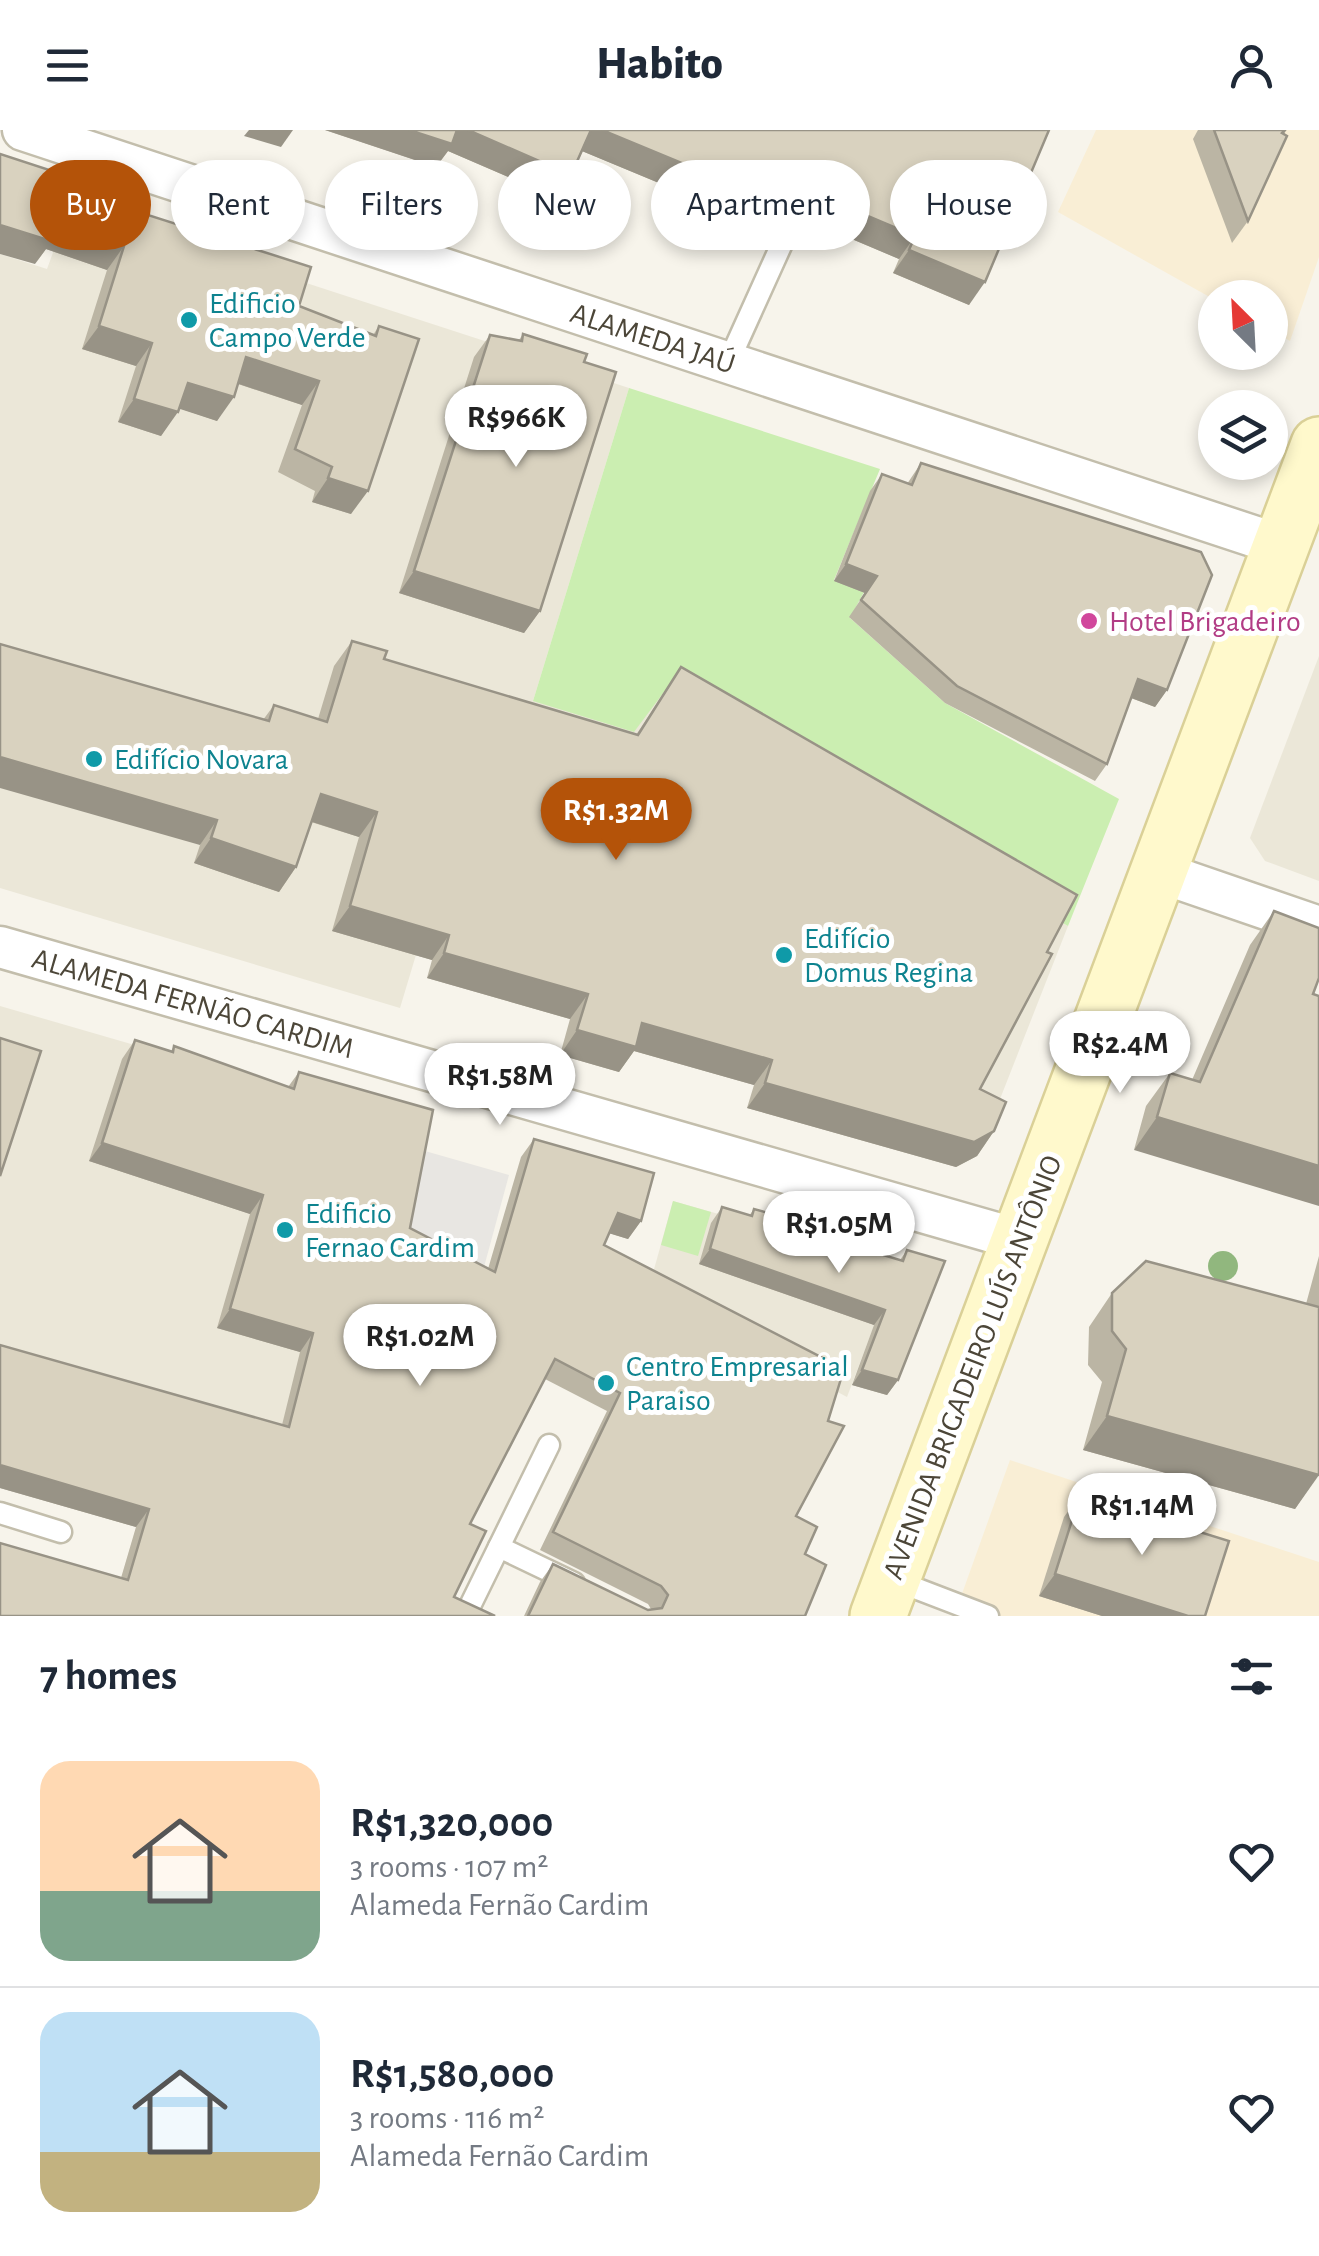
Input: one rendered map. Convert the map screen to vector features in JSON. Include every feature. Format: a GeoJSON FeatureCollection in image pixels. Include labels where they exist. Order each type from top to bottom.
{"type":"FeatureCollection","features":[{"type":"Feature","properties":{"kind":"main road","name":"AVENIDA BRIGADEIRO LUÍS ANTÔNIO"},"geometry":{"type":"LineString","coordinates":[[885,1598],[1319,445]]}},
{"type":"Feature","properties":{"kind":"street","name":"ALAMEDA JAÚ"},"geometry":{"type":"LineString","coordinates":[[23,130],[1283,546]]}},
{"type":"Feature","properties":{"kind":"street"},"geometry":{"type":"LineString","coordinates":[[1159,872],[1319,927]]}},
{"type":"Feature","properties":{"kind":"street","name":"ALAMEDA FERNÃO CARDIM"},"geometry":{"type":"LineString","coordinates":[[0,947],[1020,1240]]}},
{"type":"Feature","properties":{"kind":"lane"},"geometry":{"type":"LineString","coordinates":[[728,363],[779,250]]}},
{"type":"Feature","properties":{"kind":"lane"},"geometry":{"type":"LineString","coordinates":[[468,1610],[549,1445]]}},
{"type":"Feature","properties":{"kind":"lane"},"geometry":{"type":"LineString","coordinates":[[0,1513],[61,1532]]}},
{"type":"Feature","properties":{"kind":"lane"},"geometry":{"type":"LineString","coordinates":[[499,1546],[596,1594]]}},
{"type":"Feature","properties":{"kind":"lane"},"geometry":{"type":"LineString","coordinates":[[885,1598],[988,1616]]}},
{"type":"Feature","properties":{"kind":"shaded area"},"geometry":{"type":"Polygon","coordinates":[[[1096,130],[1319,130],[1319,257],[1290,341],[1288,280],[1198,280],[1198,290],[1058,212],[1096,130]]]}},
{"type":"Feature","properties":{"kind":"shaded area"},"geometry":{"type":"Polygon","coordinates":[[[151,232],[171,239],[171,250],[205,250],[629,388],[533,701],[663,692],[1068,926],[989,1127],[480,742],[400,1008],[0,888],[0,254],[47,269],[54,250],[151,250],[151,232]]]}},
{"type":"Feature","properties":{"kind":"shaded area"},"geometry":{"type":"Polygon","coordinates":[[[1319,656],[1319,881],[1265,861],[1250,838],[1319,656]]]}},
{"type":"Feature","properties":{"kind":"shaded area"},"geometry":{"type":"Polygon","coordinates":[[[0,1006],[366,1112],[277,1445],[110,1616],[169,1416],[0,1367],[0,1006]]]}},
{"type":"Feature","properties":{"kind":"shaded area"},"geometry":{"type":"Polygon","coordinates":[[[425,1151],[509,1175],[484,1267],[408,1226],[425,1151]]]}},
{"type":"Feature","properties":{"kind":"shaded area"},"geometry":{"type":"Polygon","coordinates":[[[673,1201],[897,1265],[847,1397],[648,1291],[673,1201]]]}},
{"type":"Feature","properties":{"kind":"shaded area"},"geometry":{"type":"Polygon","coordinates":[[[1010,1460],[1319,1562],[1319,1616],[954,1616],[1010,1460]]]}},
{"type":"Feature","properties":{"kind":"green space"},"geometry":{"type":"Polygon","coordinates":[[[629,388],[880,469],[834,580],[864,592],[850,618],[945,703],[1119,799],[1068,926],[664,692],[634,732],[533,701],[629,388]]]}},
{"type":"Feature","properties":{"kind":"green space"},"geometry":{"type":"Polygon","coordinates":[[[673,1201],[711,1212],[698,1256],[661,1245],[673,1201]]]}},
{"type":"Feature","properties":{"kind":"building"},"geometry":{"type":"Polygon","coordinates":[[[409,130],[457,130],[452,144],[409,130]]]}},
{"type":"Feature","properties":{"kind":"building"},"geometry":{"type":"Polygon","coordinates":[[[468,130],[591,130],[578,160],[537,160],[468,130]]]}},
{"type":"Feature","properties":{"kind":"building"},"geometry":{"type":"Polygon","coordinates":[[[602,130],[1049,130],[1036,160],[890,160],[890,225],[870,217],[870,160],[675,160],[602,130]]]}},
{"type":"Feature","properties":{"kind":"building"},"geometry":{"type":"Polygon","coordinates":[[[1214,130],[1285,130],[1282,133],[1287,136],[1248,221],[1214,130]]]}},
{"type":"Feature","properties":{"kind":"building"},"geometry":{"type":"Polygon","coordinates":[[[0,154],[30,164],[30,234],[0,225],[0,154]]]}},
{"type":"Feature","properties":{"kind":"building"},"geometry":{"type":"Polygon","coordinates":[[[151,216],[171,222],[171,250],[258,250],[311,267],[299,306],[376,336],[379,326],[419,339],[368,491],[328,478],[332,467],[295,449],[319,381],[246,357],[234,397],[188,383],[178,412],[134,399],[152,343],[99,326],[123,250],[151,250],[151,216]]]}},
{"type":"Feature","properties":{"kind":"building"},"geometry":{"type":"Polygon","coordinates":[[[909,250],[998,250],[985,282],[909,250]]]}},
{"type":"Feature","properties":{"kind":"building"},"geometry":{"type":"Polygon","coordinates":[[[523,334],[587,354],[584,362],[616,372],[540,611],[414,571],[490,335],[522,341],[523,334]]]}},
{"type":"Feature","properties":{"kind":"building"},"geometry":{"type":"Polygon","coordinates":[[[921,463],[1201,552],[1212,575],[1167,690],[1138,679],[1107,764],[957,686],[861,600],[877,576],[846,564],[882,474],[912,485],[921,463]]]}},
{"type":"Feature","properties":{"kind":"building"},"geometry":{"type":"Polygon","coordinates":[[[352,641],[387,651],[384,659],[638,735],[681,667],[1077,895],[1047,952],[1052,954],[980,1089],[1006,1102],[994,1131],[974,1142],[765,1083],[772,1060],[642,1023],[636,1047],[577,1030],[588,994],[444,953],[449,935],[350,906],[377,812],[321,794],[296,867],[211,838],[217,820],[0,757],[0,644],[269,721],[274,705],[327,722],[352,641]]]}},
{"type":"Feature","properties":{"kind":"building"},"geometry":{"type":"Polygon","coordinates":[[[1274,911],[1319,928],[1319,978],[1313,994],[1319,996],[1319,1166],[1157,1117],[1170,1073],[1200,1082],[1274,911]]]}},
{"type":"Feature","properties":{"kind":"building"},"geometry":{"type":"Polygon","coordinates":[[[0,1038],[41,1051],[0,1176],[0,1038]]]}},
{"type":"Feature","properties":{"kind":"building"},"geometry":{"type":"Polygon","coordinates":[[[135,1040],[173,1052],[174,1046],[294,1089],[299,1072],[433,1110],[410,1228],[495,1272],[534,1139],[654,1173],[641,1221],[618,1213],[604,1245],[844,1369],[828,1421],[844,1426],[796,1516],[817,1527],[805,1554],[826,1565],[805,1616],[528,1616],[553,1564],[648,1610],[662,1608],[668,1595],[661,1586],[553,1532],[620,1393],[555,1359],[470,1524],[486,1531],[454,1597],[495,1616],[0,1616],[0,1543],[128,1580],[149,1509],[0,1465],[0,1345],[289,1427],[313,1333],[230,1309],[263,1195],[102,1143],[135,1040]]]}},
{"type":"Feature","properties":{"kind":"building"},"geometry":{"type":"Polygon","coordinates":[[[722,1207],[752,1216],[754,1209],[812,1225],[810,1233],[903,1261],[907,1250],[945,1261],[898,1380],[862,1370],[885,1310],[710,1249],[722,1207]]]}},
{"type":"Feature","properties":{"kind":"building"},"geometry":{"type":"Polygon","coordinates":[[[1146,1261],[1319,1307],[1319,1475],[1107,1416],[1126,1349],[1112,1331],[1112,1293],[1146,1261]]]}},
{"type":"Feature","properties":{"kind":"building"},"geometry":{"type":"Polygon","coordinates":[[[1080,1495],[1229,1541],[1205,1616],[1188,1616],[1055,1574],[1080,1495]]]}},
{"type":"Feature","properties":{"kind":"place","name":"Edificio Campo Verde"},"geometry":{"type":"Point","coordinates":[189,320]}},
{"type":"Feature","properties":{"kind":"place","name":"Hotel Brigadeiro"},"geometry":{"type":"Point","coordinates":[1089,621]}},
{"type":"Feature","properties":{"kind":"place","name":"Edifício Novara"},"geometry":{"type":"Point","coordinates":[94,759]}},
{"type":"Feature","properties":{"kind":"place","name":"Edifício Domus Regina"},"geometry":{"type":"Point","coordinates":[784,955]}},
{"type":"Feature","properties":{"kind":"place","name":"Edificio Fernao Cardim"},"geometry":{"type":"Point","coordinates":[285,1230]}},
{"type":"Feature","properties":{"kind":"place","name":"Centro Empresarial Paraiso"},"geometry":{"type":"Point","coordinates":[606,1383]}}]}
